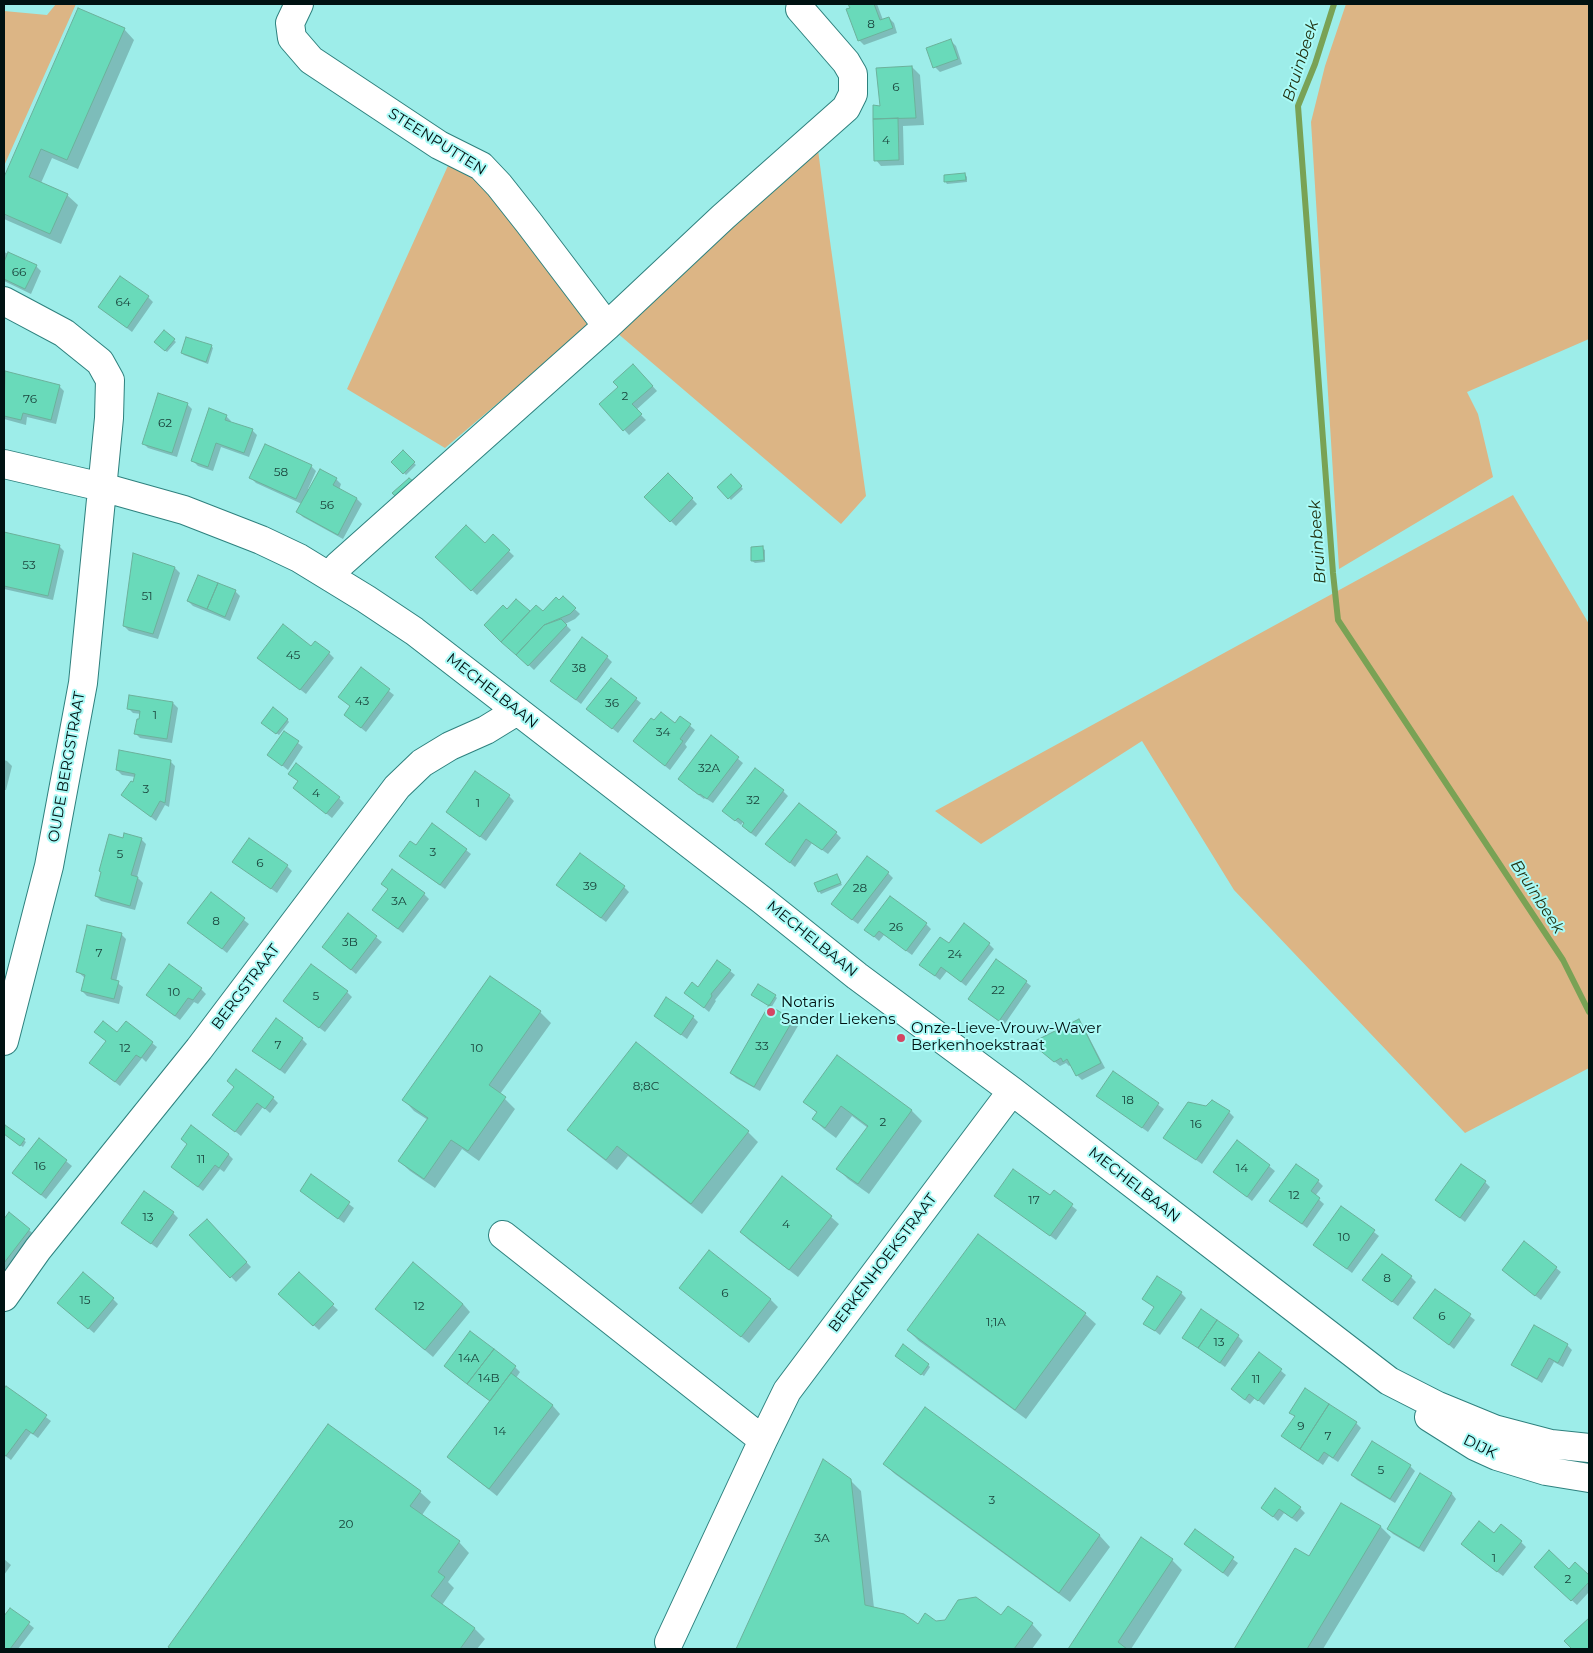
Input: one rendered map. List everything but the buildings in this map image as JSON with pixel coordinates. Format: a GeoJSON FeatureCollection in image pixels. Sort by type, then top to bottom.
{"type":"FeatureCollection","features":[{"type":"Feature","properties":{"kind":"street"},"geometry":{"type":"LineString","coordinates":[[331,577],[338,566],[607,326],[723,217],[846,108],[852,94],[853,74],[846,62],[800,9]]}},
{"type":"Feature","properties":{"kind":"street","name":"STEENPUTTEN"},"geometry":{"type":"LineString","coordinates":[[294,14],[292,38],[311,60],[439,145],[481,166],[499,185],[529,223],[607,326]]}},
{"type":"Feature","properties":{"kind":"street"},"geometry":{"type":"LineString","coordinates":[[4,301],[64,333],[100,362],[110,380],[109,418],[102,488]]}},
{"type":"Feature","properties":{"kind":"street","name":"MECHELBAAN"},"geometry":{"type":"LineString","coordinates":[[4,464],[184,510],[224,525],[299,558],[331,577],[414,631],[762,900],[857,976],[1012,1091],[1389,1381],[1438,1406],[1494,1430],[1551,1444],[1589,1448]]}},
{"type":"Feature","properties":{"kind":"street","name":"OUDE BERGSTRAAT"},"geometry":{"type":"LineString","coordinates":[[4,1041],[49,866],[82,683],[102,488]]}},
{"type":"Feature","properties":{"kind":"street","name":"BERGSTRAAT"},"geometry":{"type":"LineString","coordinates":[[4,1296],[38,1249],[199,1049],[397,787],[422,763],[450,746],[486,730],[517,711]]}},
{"type":"Feature","properties":{"kind":"street","name":"BERKENHOEKSTRAAT"},"geometry":{"type":"LineString","coordinates":[[669,1642],[787,1391],[1012,1091]]}},
{"type":"Feature","properties":{"kind":"street"},"geometry":{"type":"LineString","coordinates":[[503,1235],[763,1440]]}},
{"type":"Feature","properties":{"kind":"street","name":"DIJK"},"geometry":{"type":"LineString","coordinates":[[1389,1381],[1414,1407],[1475,1446],[1519,1464],[1546,1471],[1589,1478]]}},
{"type":"Feature","properties":{"kind":"shaded area"},"geometry":{"type":"Polygon","coordinates":[[[56,4],[76,4],[4,166],[4,11],[47,15],[56,4]]]}},
{"type":"Feature","properties":{"kind":"shaded area"},"geometry":{"type":"Polygon","coordinates":[[[1346,4],[1589,4],[1589,339],[1467,392],[1478,414],[1493,477],[1339,569],[1311,122],[1325,66],[1346,4]]]}},
{"type":"Feature","properties":{"kind":"shaded area"},"geometry":{"type":"Polygon","coordinates":[[[817,142],[866,496],[841,524],[616,332],[817,142]]]}},
{"type":"Feature","properties":{"kind":"shaded area"},"geometry":{"type":"Polygon","coordinates":[[[451,159],[484,183],[591,324],[445,448],[347,389],[451,159]]]}},
{"type":"Feature","properties":{"kind":"shaded area"},"geometry":{"type":"Polygon","coordinates":[[[1513,495],[1589,624],[1589,1068],[1465,1133],[1234,890],[1142,741],[981,844],[935,811],[1513,495]]]}},
{"type":"Feature","properties":{"kind":"waterway","name":"Bruinbeek"},"geometry":{"type":"LineString","coordinates":[[1334,4],[1315,64],[1298,106],[1338,620],[1563,960],[1589,1012]]}},
{"type":"Feature","properties":{"kind":"place","name":"Notaris Sander Liekens"},"geometry":{"type":"Point","coordinates":[771,1012]}},
{"type":"Feature","properties":{"kind":"place","name":"Onze-Lieve-Vrouw-Waver Berkenhoekstraat"},"geometry":{"type":"Point","coordinates":[901,1038]}}]}
